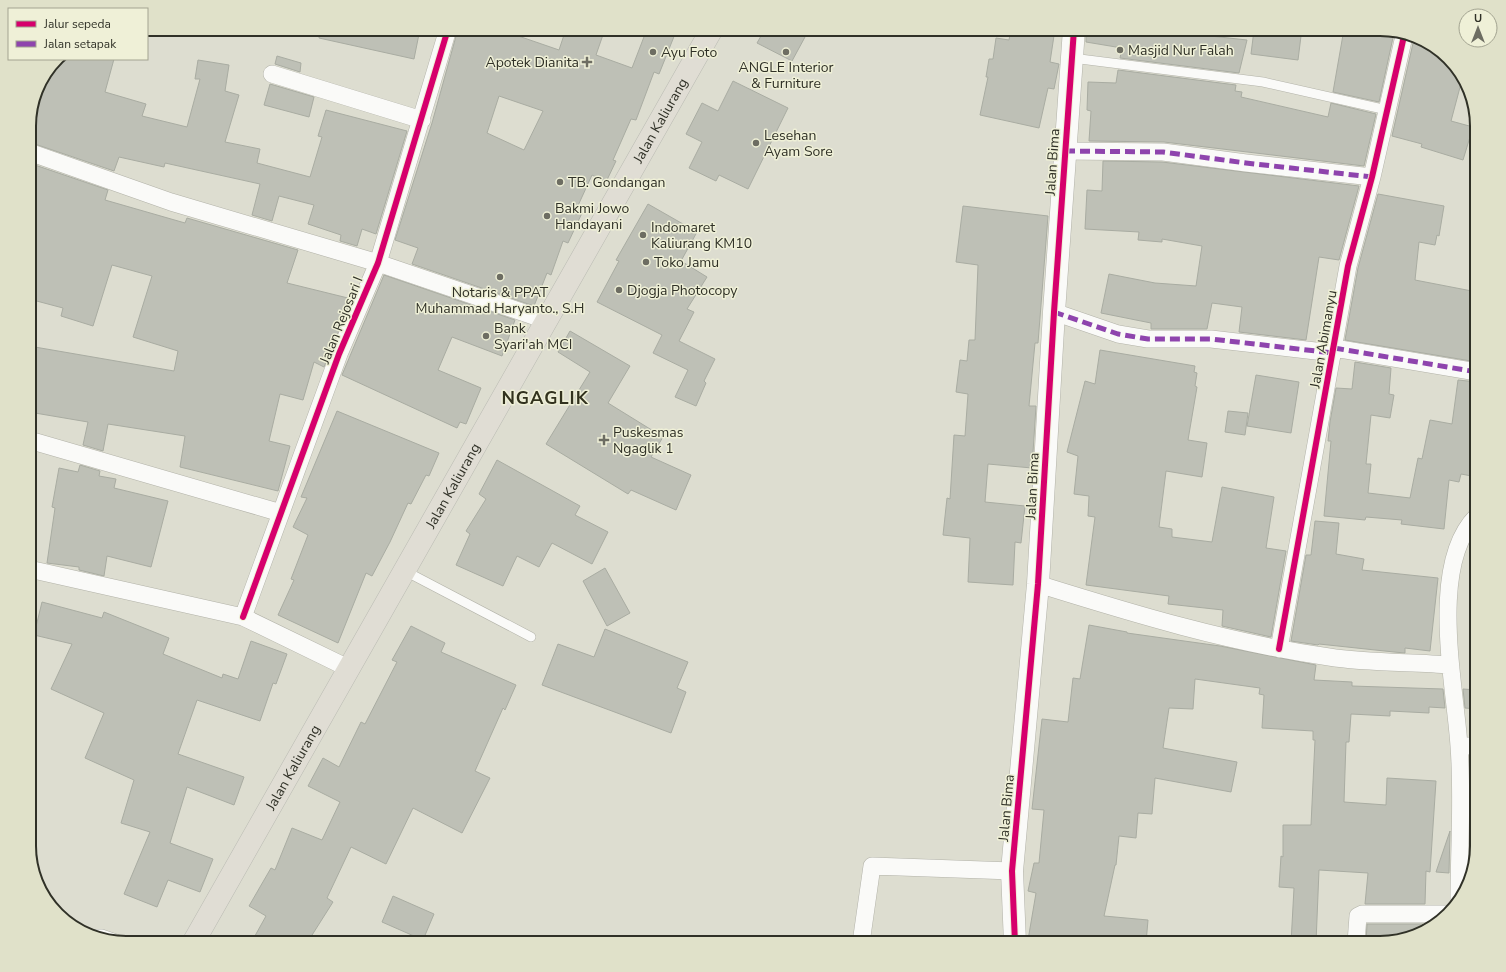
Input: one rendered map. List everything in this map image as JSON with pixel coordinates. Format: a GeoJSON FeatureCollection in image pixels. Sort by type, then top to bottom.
{"type":"FeatureCollection","features":[{"type":"Feature","properties":{"kind":"main road","name":"Jalan Kaliurang"},"geometry":{"type":"LineString","coordinates":[[197,936],[350,670],[708,36]]}},
{"type":"Feature","properties":{"kind":"street","name":"Jalan Rejosari I"},"geometry":{"type":"LineString","coordinates":[[243,617],[339,354],[378,263],[446,36]]}},
{"type":"Feature","properties":{"kind":"street","name":"Jalan Bima"},"geometry":{"type":"LineString","coordinates":[[1015,936],[1012,871],[1038,584],[1054,312],[1074,36]]}},
{"type":"Feature","properties":{"kind":"street","name":"Jalan Abimanyu"},"geometry":{"type":"LineString","coordinates":[[1279,649],[1348,266],[1372,177],[1403,39]]}},
{"type":"Feature","properties":{"kind":"street"},"geometry":{"type":"LineString","coordinates":[[272,74],[422,120]]}},
{"type":"Feature","properties":{"kind":"street"},"geometry":{"type":"LineString","coordinates":[[1065,151],[1163,152],[1372,177]]}},
{"type":"Feature","properties":{"kind":"street"},"geometry":{"type":"LineString","coordinates":[[36,154],[171,202],[378,263],[548,320]]}},
{"type":"Feature","properties":{"kind":"street"},"geometry":{"type":"LineString","coordinates":[[1054,312],[1118,334],[1148,339],[1211,339],[1334,350],[1470,371]]}},
{"type":"Feature","properties":{"kind":"street"},"geometry":{"type":"LineString","coordinates":[[36,442],[281,513]]}},
{"type":"Feature","properties":{"kind":"street"},"geometry":{"type":"LineString","coordinates":[[1459,889],[1459,746],[1450,665],[1449,583],[1456,554],[1464,534],[1470,526]]}},
{"type":"Feature","properties":{"kind":"street"},"geometry":{"type":"LineString","coordinates":[[36,571],[243,617],[350,670]]}},
{"type":"Feature","properties":{"kind":"street"},"geometry":{"type":"LineString","coordinates":[[1038,584],[1156,620],[1279,649],[1331,658],[1450,665]]}},
{"type":"Feature","properties":{"kind":"street"},"geometry":{"type":"LineString","coordinates":[[1459,746],[1470,746]]}},
{"type":"Feature","properties":{"kind":"street"},"geometry":{"type":"LineString","coordinates":[[862,936],[872,866],[1012,871]]}},
{"type":"Feature","properties":{"kind":"street"},"geometry":{"type":"LineString","coordinates":[[1357,936],[1358,916],[1362,914],[1439,914]]}},
{"type":"Feature","properties":{"kind":"lane"},"geometry":{"type":"LineString","coordinates":[[1072,58],[1263,82],[1387,110]]}},
{"type":"Feature","properties":{"kind":"lane"},"geometry":{"type":"LineString","coordinates":[[405,572],[531,637]]}},
{"type":"Feature","properties":{"kind":"building"},"geometry":{"type":"Polygon","coordinates":[[[319,36],[419,36],[414,59],[319,38],[319,36]]]}},
{"type":"Feature","properties":{"kind":"building"},"geometry":{"type":"Polygon","coordinates":[[[456,36],[518,36],[559,50],[564,36],[603,36],[596,55],[632,68],[644,36],[674,36],[659,74],[654,72],[636,120],[631,119],[613,160],[616,161],[606,182],[592,175],[576,210],[582,213],[568,243],[563,241],[551,275],[547,273],[534,306],[412,264],[418,248],[395,240],[432,123],[456,36]],[[499,96],[487,133],[524,150],[543,111],[499,96]]]}},
{"type":"Feature","properties":{"kind":"building","name":"ANGLE Interior & Furniture"},"geometry":{"type":"Polygon","coordinates":[[[761,36],[805,37],[792,61],[757,43],[761,36]]]}},
{"type":"Feature","properties":{"kind":"building"},"geometry":{"type":"Polygon","coordinates":[[[1010,36],[1054,36],[1050,62],[1059,64],[1054,89],[1048,88],[1039,128],[980,115],[988,77],[986,77],[989,59],[993,59],[996,38],[1009,40],[1010,36]]]}},
{"type":"Feature","properties":{"kind":"building"},"geometry":{"type":"Polygon","coordinates":[[[1086,36],[1210,36],[1247,40],[1239,73],[1120,58],[1122,48],[1086,42],[1086,36]]]}},
{"type":"Feature","properties":{"kind":"building"},"geometry":{"type":"Polygon","coordinates":[[[1253,36],[1301,36],[1298,60],[1251,54],[1253,36]]]}},
{"type":"Feature","properties":{"kind":"building"},"geometry":{"type":"Polygon","coordinates":[[[1343,36],[1393,37],[1379,102],[1333,92],[1343,36]]]}},
{"type":"Feature","properties":{"kind":"building"},"geometry":{"type":"Polygon","coordinates":[[[1413,43],[1420,45],[1439,58],[1455,76],[1461,85],[1451,121],[1470,126],[1470,137],[1463,160],[1421,147],[1422,144],[1392,136],[1413,43]]]}},
{"type":"Feature","properties":{"kind":"building"},"geometry":{"type":"Polygon","coordinates":[[[277,56],[301,63],[300,72],[275,64],[277,56]]]}},
{"type":"Feature","properties":{"kind":"building"},"geometry":{"type":"Polygon","coordinates":[[[65,60],[114,60],[105,92],[146,104],[142,116],[187,127],[200,79],[195,79],[198,60],[229,65],[225,91],[239,95],[225,142],[260,149],[257,163],[310,177],[322,137],[318,136],[326,110],[407,131],[376,234],[362,229],[357,246],[340,241],[341,235],[308,224],[314,205],[279,196],[272,221],[252,215],[260,184],[165,163],[164,167],[119,157],[114,171],[36,144],[36,120],[39,103],[48,81],[65,60]]]}},
{"type":"Feature","properties":{"kind":"building"},"geometry":{"type":"Polygon","coordinates":[[[1118,70],[1236,85],[1235,91],[1242,92],[1241,97],[1328,117],[1331,103],[1376,114],[1364,166],[1164,142],[1089,141],[1091,111],[1087,110],[1088,82],[1116,83],[1118,70]]]}},
{"type":"Feature","properties":{"kind":"building"},"geometry":{"type":"Polygon","coordinates":[[[733,81],[788,108],[748,189],[719,175],[716,181],[689,168],[702,142],[686,134],[702,103],[718,111],[733,81]]]}},
{"type":"Feature","properties":{"kind":"building"},"geometry":{"type":"Polygon","coordinates":[[[270,84],[314,97],[309,117],[264,105],[270,84]]]}},
{"type":"Feature","properties":{"kind":"building"},"geometry":{"type":"Polygon","coordinates":[[[1103,161],[1162,162],[1359,186],[1339,260],[1319,257],[1306,340],[1239,332],[1242,307],[1212,303],[1207,329],[1151,329],[1151,323],[1101,313],[1109,274],[1155,283],[1196,286],[1202,246],[1162,239],[1162,242],[1138,240],[1139,232],[1085,229],[1087,190],[1102,191],[1103,161]]]}},
{"type":"Feature","properties":{"kind":"building"},"geometry":{"type":"Polygon","coordinates":[[[36,165],[108,190],[105,200],[185,223],[187,218],[298,250],[287,283],[352,299],[324,367],[314,362],[303,400],[280,394],[269,441],[290,446],[278,491],[180,467],[185,436],[108,424],[103,451],[83,445],[88,422],[36,413],[36,347],[174,371],[178,351],[133,337],[152,276],[112,265],[93,326],[61,316],[63,308],[36,301],[36,165]]]}},
{"type":"Feature","properties":{"kind":"building"},"geometry":{"type":"Polygon","coordinates":[[[1378,194],[1444,206],[1439,236],[1437,235],[1435,245],[1419,242],[1415,280],[1470,291],[1470,361],[1345,340],[1358,268],[1378,194]]]}},
{"type":"Feature","properties":{"kind":"building"},"geometry":{"type":"Polygon","coordinates":[[[648,204],[697,232],[681,261],[707,277],[687,309],[694,312],[679,341],[715,359],[704,381],[706,383],[696,406],[675,397],[688,370],[653,353],[662,335],[597,302],[619,261],[616,260],[648,204]]]}},
{"type":"Feature","properties":{"kind":"building"},"geometry":{"type":"Polygon","coordinates":[[[963,206],[1048,216],[1038,343],[1035,343],[1029,406],[1036,406],[1032,468],[988,464],[985,502],[1025,506],[1021,543],[1015,542],[1013,585],[968,582],[970,538],[943,535],[947,498],[950,499],[954,435],[965,436],[968,394],[956,392],[960,360],[967,361],[969,340],[975,340],[978,265],[956,262],[963,206]]]}},
{"type":"Feature","properties":{"kind":"building"},"geometry":{"type":"Polygon","coordinates":[[[384,275],[515,320],[502,356],[452,337],[438,370],[481,388],[466,424],[460,422],[457,428],[342,375],[384,275]]]}},
{"type":"Feature","properties":{"kind":"building","name":"Puskesmas Ngaglik 1"},"geometry":{"type":"Polygon","coordinates":[[[570,331],[630,366],[608,403],[663,437],[651,457],[691,475],[676,510],[631,490],[628,494],[546,444],[590,372],[558,352],[570,331]]]}},
{"type":"Feature","properties":{"kind":"building"},"geometry":{"type":"Polygon","coordinates":[[[1100,350],[1195,366],[1194,372],[1197,373],[1195,386],[1197,387],[1188,440],[1207,443],[1202,477],[1166,471],[1159,527],[1172,529],[1172,537],[1212,542],[1222,487],[1274,497],[1266,548],[1286,551],[1271,637],[1222,626],[1223,610],[1168,604],[1169,596],[1086,585],[1095,517],[1088,516],[1089,496],[1074,494],[1078,456],[1067,452],[1085,381],[1095,384],[1100,350]]]}},
{"type":"Feature","properties":{"kind":"building"},"geometry":{"type":"Polygon","coordinates":[[[1355,362],[1391,368],[1389,394],[1394,395],[1390,418],[1371,415],[1366,464],[1371,464],[1368,493],[1410,498],[1418,458],[1422,459],[1430,420],[1452,424],[1458,380],[1470,381],[1470,476],[1461,474],[1459,482],[1449,480],[1444,529],[1401,524],[1402,520],[1366,517],[1365,520],[1324,516],[1331,441],[1328,441],[1336,388],[1352,389],[1355,362]]]}},
{"type":"Feature","properties":{"kind":"building"},"geometry":{"type":"Polygon","coordinates":[[[1256,375],[1299,382],[1291,433],[1247,426],[1256,375]]]}},
{"type":"Feature","properties":{"kind":"building"},"geometry":{"type":"Polygon","coordinates":[[[337,411],[439,453],[429,476],[426,475],[411,504],[408,503],[372,576],[366,573],[338,643],[278,615],[294,580],[291,579],[308,535],[293,527],[307,498],[301,497],[337,411]]]}},
{"type":"Feature","properties":{"kind":"building"},"geometry":{"type":"Polygon","coordinates":[[[1228,411],[1248,413],[1245,435],[1225,432],[1228,411]]]}},
{"type":"Feature","properties":{"kind":"building"},"geometry":{"type":"Polygon","coordinates":[[[497,460],[580,506],[575,515],[608,532],[592,564],[552,543],[539,567],[517,556],[503,586],[456,565],[470,534],[466,531],[486,499],[479,494],[497,460]]]}},
{"type":"Feature","properties":{"kind":"building"},"geometry":{"type":"Polygon","coordinates":[[[80,465],[100,471],[99,476],[116,479],[114,488],[168,501],[151,567],[107,556],[104,576],[79,570],[79,567],[47,563],[55,508],[52,507],[59,468],[78,472],[80,465]]]}},
{"type":"Feature","properties":{"kind":"building"},"geometry":{"type":"Polygon","coordinates":[[[1315,521],[1339,523],[1336,554],[1364,559],[1362,570],[1438,578],[1430,651],[1405,648],[1405,653],[1291,641],[1306,555],[1311,555],[1315,521]]]}},
{"type":"Feature","properties":{"kind":"building"},"geometry":{"type":"Polygon","coordinates":[[[605,568],[630,613],[607,626],[583,581],[605,568]]]}},
{"type":"Feature","properties":{"kind":"building"},"geometry":{"type":"Polygon","coordinates":[[[42,602],[102,618],[104,612],[169,638],[163,654],[222,678],[223,674],[238,679],[251,641],[287,654],[276,684],[273,683],[260,721],[197,700],[178,754],[244,777],[234,805],[187,787],[170,843],[213,859],[200,892],[168,880],[157,907],[124,894],[150,832],[121,823],[134,780],[85,758],[104,713],[51,689],[72,644],[36,635],[36,627],[42,602]]]}},
{"type":"Feature","properties":{"kind":"building"},"geometry":{"type":"Polygon","coordinates":[[[1089,625],[1127,633],[1220,646],[1316,665],[1314,680],[1352,682],[1352,686],[1443,689],[1445,708],[1429,707],[1429,713],[1390,711],[1390,716],[1351,714],[1349,742],[1346,742],[1344,802],[1386,805],[1387,778],[1436,781],[1430,872],[1426,871],[1425,904],[1365,904],[1368,873],[1319,870],[1316,936],[1291,936],[1294,888],[1279,887],[1281,856],[1283,857],[1283,825],[1311,825],[1315,740],[1313,740],[1313,731],[1262,728],[1264,695],[1259,694],[1260,688],[1195,679],[1193,709],[1169,708],[1163,748],[1237,762],[1231,792],[1155,778],[1152,814],[1138,813],[1136,838],[1119,836],[1116,865],[1104,916],[1148,920],[1147,936],[1029,936],[1036,893],[1028,891],[1034,863],[1039,863],[1044,810],[1032,809],[1042,719],[1068,722],[1073,678],[1080,679],[1089,625]]]}},
{"type":"Feature","properties":{"kind":"building"},"geometry":{"type":"Polygon","coordinates":[[[411,626],[445,643],[441,652],[516,685],[505,710],[503,708],[475,771],[490,778],[462,833],[413,808],[386,864],[351,847],[327,898],[333,902],[311,936],[255,936],[266,916],[249,906],[271,868],[275,870],[292,828],[322,840],[340,802],[308,786],[323,758],[339,767],[361,722],[365,724],[397,662],[392,660],[411,626]]]}},
{"type":"Feature","properties":{"kind":"building"},"geometry":{"type":"Polygon","coordinates":[[[605,629],[688,662],[677,688],[686,692],[671,733],[542,685],[558,644],[594,657],[605,629]]]}},
{"type":"Feature","properties":{"kind":"building"},"geometry":{"type":"Polygon","coordinates":[[[1463,689],[1470,690],[1470,708],[1465,708],[1463,689]]]}},
{"type":"Feature","properties":{"kind":"building"},"geometry":{"type":"Polygon","coordinates":[[[1470,772],[1470,846],[1469,856],[1470,772]]]}},
{"type":"Feature","properties":{"kind":"building"},"geometry":{"type":"Polygon","coordinates":[[[1450,831],[1449,873],[1436,872],[1450,831]]]}},
{"type":"Feature","properties":{"kind":"building"},"geometry":{"type":"Polygon","coordinates":[[[393,896],[434,914],[425,936],[414,936],[382,922],[393,896]]]}},
{"type":"Feature","properties":{"kind":"building"},"geometry":{"type":"Polygon","coordinates":[[[1367,924],[1423,924],[1420,927],[1398,934],[1366,936],[1367,924]]]}},
{"type":"Feature","properties":{"kind":"marked path"},"geometry":{"type":"LineString","coordinates":[[1065,151],[1163,152],[1372,177]]}},
{"type":"Feature","properties":{"kind":"marked path"},"geometry":{"type":"LineString","coordinates":[[1054,312],[1118,334],[1148,339],[1211,339],[1333,353]]}},
{"type":"Feature","properties":{"kind":"marked path"},"geometry":{"type":"LineString","coordinates":[[1334,348],[1470,371]]}},
{"type":"Feature","properties":{"kind":"cycle path"},"geometry":{"type":"LineString","coordinates":[[243,617],[339,354],[378,263],[446,36]]}},
{"type":"Feature","properties":{"kind":"cycle path"},"geometry":{"type":"LineString","coordinates":[[1015,936],[1012,871],[1038,584],[1054,312],[1074,36]]}},
{"type":"Feature","properties":{"kind":"cycle path"},"geometry":{"type":"LineString","coordinates":[[1279,649],[1348,266],[1372,177],[1403,39]]}},
{"type":"Feature","properties":{"kind":"place","name":"Masjid Nur Falah"},"geometry":{"type":"Point","coordinates":[1120,50]}},
{"type":"Feature","properties":{"kind":"place","name":"Ayu Foto"},"geometry":{"type":"Point","coordinates":[653,52]}},
{"type":"Feature","properties":{"kind":"place","name":"ANGLE Interior & Furniture"},"geometry":{"type":"Point","coordinates":[786,52]}},
{"type":"Feature","properties":{"kind":"place","name":"Apotek Dianita"},"geometry":{"type":"Point","coordinates":[587,62]}},
{"type":"Feature","properties":{"kind":"place","name":"Lesehan Ayam Sore"},"geometry":{"type":"Point","coordinates":[756,143]}},
{"type":"Feature","properties":{"kind":"place","name":"TB. Gondangan"},"geometry":{"type":"Point","coordinates":[560,182]}},
{"type":"Feature","properties":{"kind":"place","name":"Bakmi Jowo Handayani"},"geometry":{"type":"Point","coordinates":[547,216]}},
{"type":"Feature","properties":{"kind":"place","name":"Indomaret Kaliurang KM10"},"geometry":{"type":"Point","coordinates":[643,235]}},
{"type":"Feature","properties":{"kind":"place","name":"Toko Jamu"},"geometry":{"type":"Point","coordinates":[646,262]}},
{"type":"Feature","properties":{"kind":"place","name":"Notaris & PPAT Muhammad Haryanto., S.H"},"geometry":{"type":"Point","coordinates":[500,277]}},
{"type":"Feature","properties":{"kind":"place","name":"Djogja Photocopy"},"geometry":{"type":"Point","coordinates":[619,290]}},
{"type":"Feature","properties":{"kind":"place","name":"Bank Syari'ah MCI"},"geometry":{"type":"Point","coordinates":[486,336]}},
{"type":"Feature","properties":{"kind":"place","name":"Puskesmas Ngaglik 1"},"geometry":{"type":"Point","coordinates":[604,440]}},
{"type":"Feature","properties":{"kind":"district","name":"NGAGLIK"},"geometry":{"type":"Point","coordinates":[545,398]}}]}
